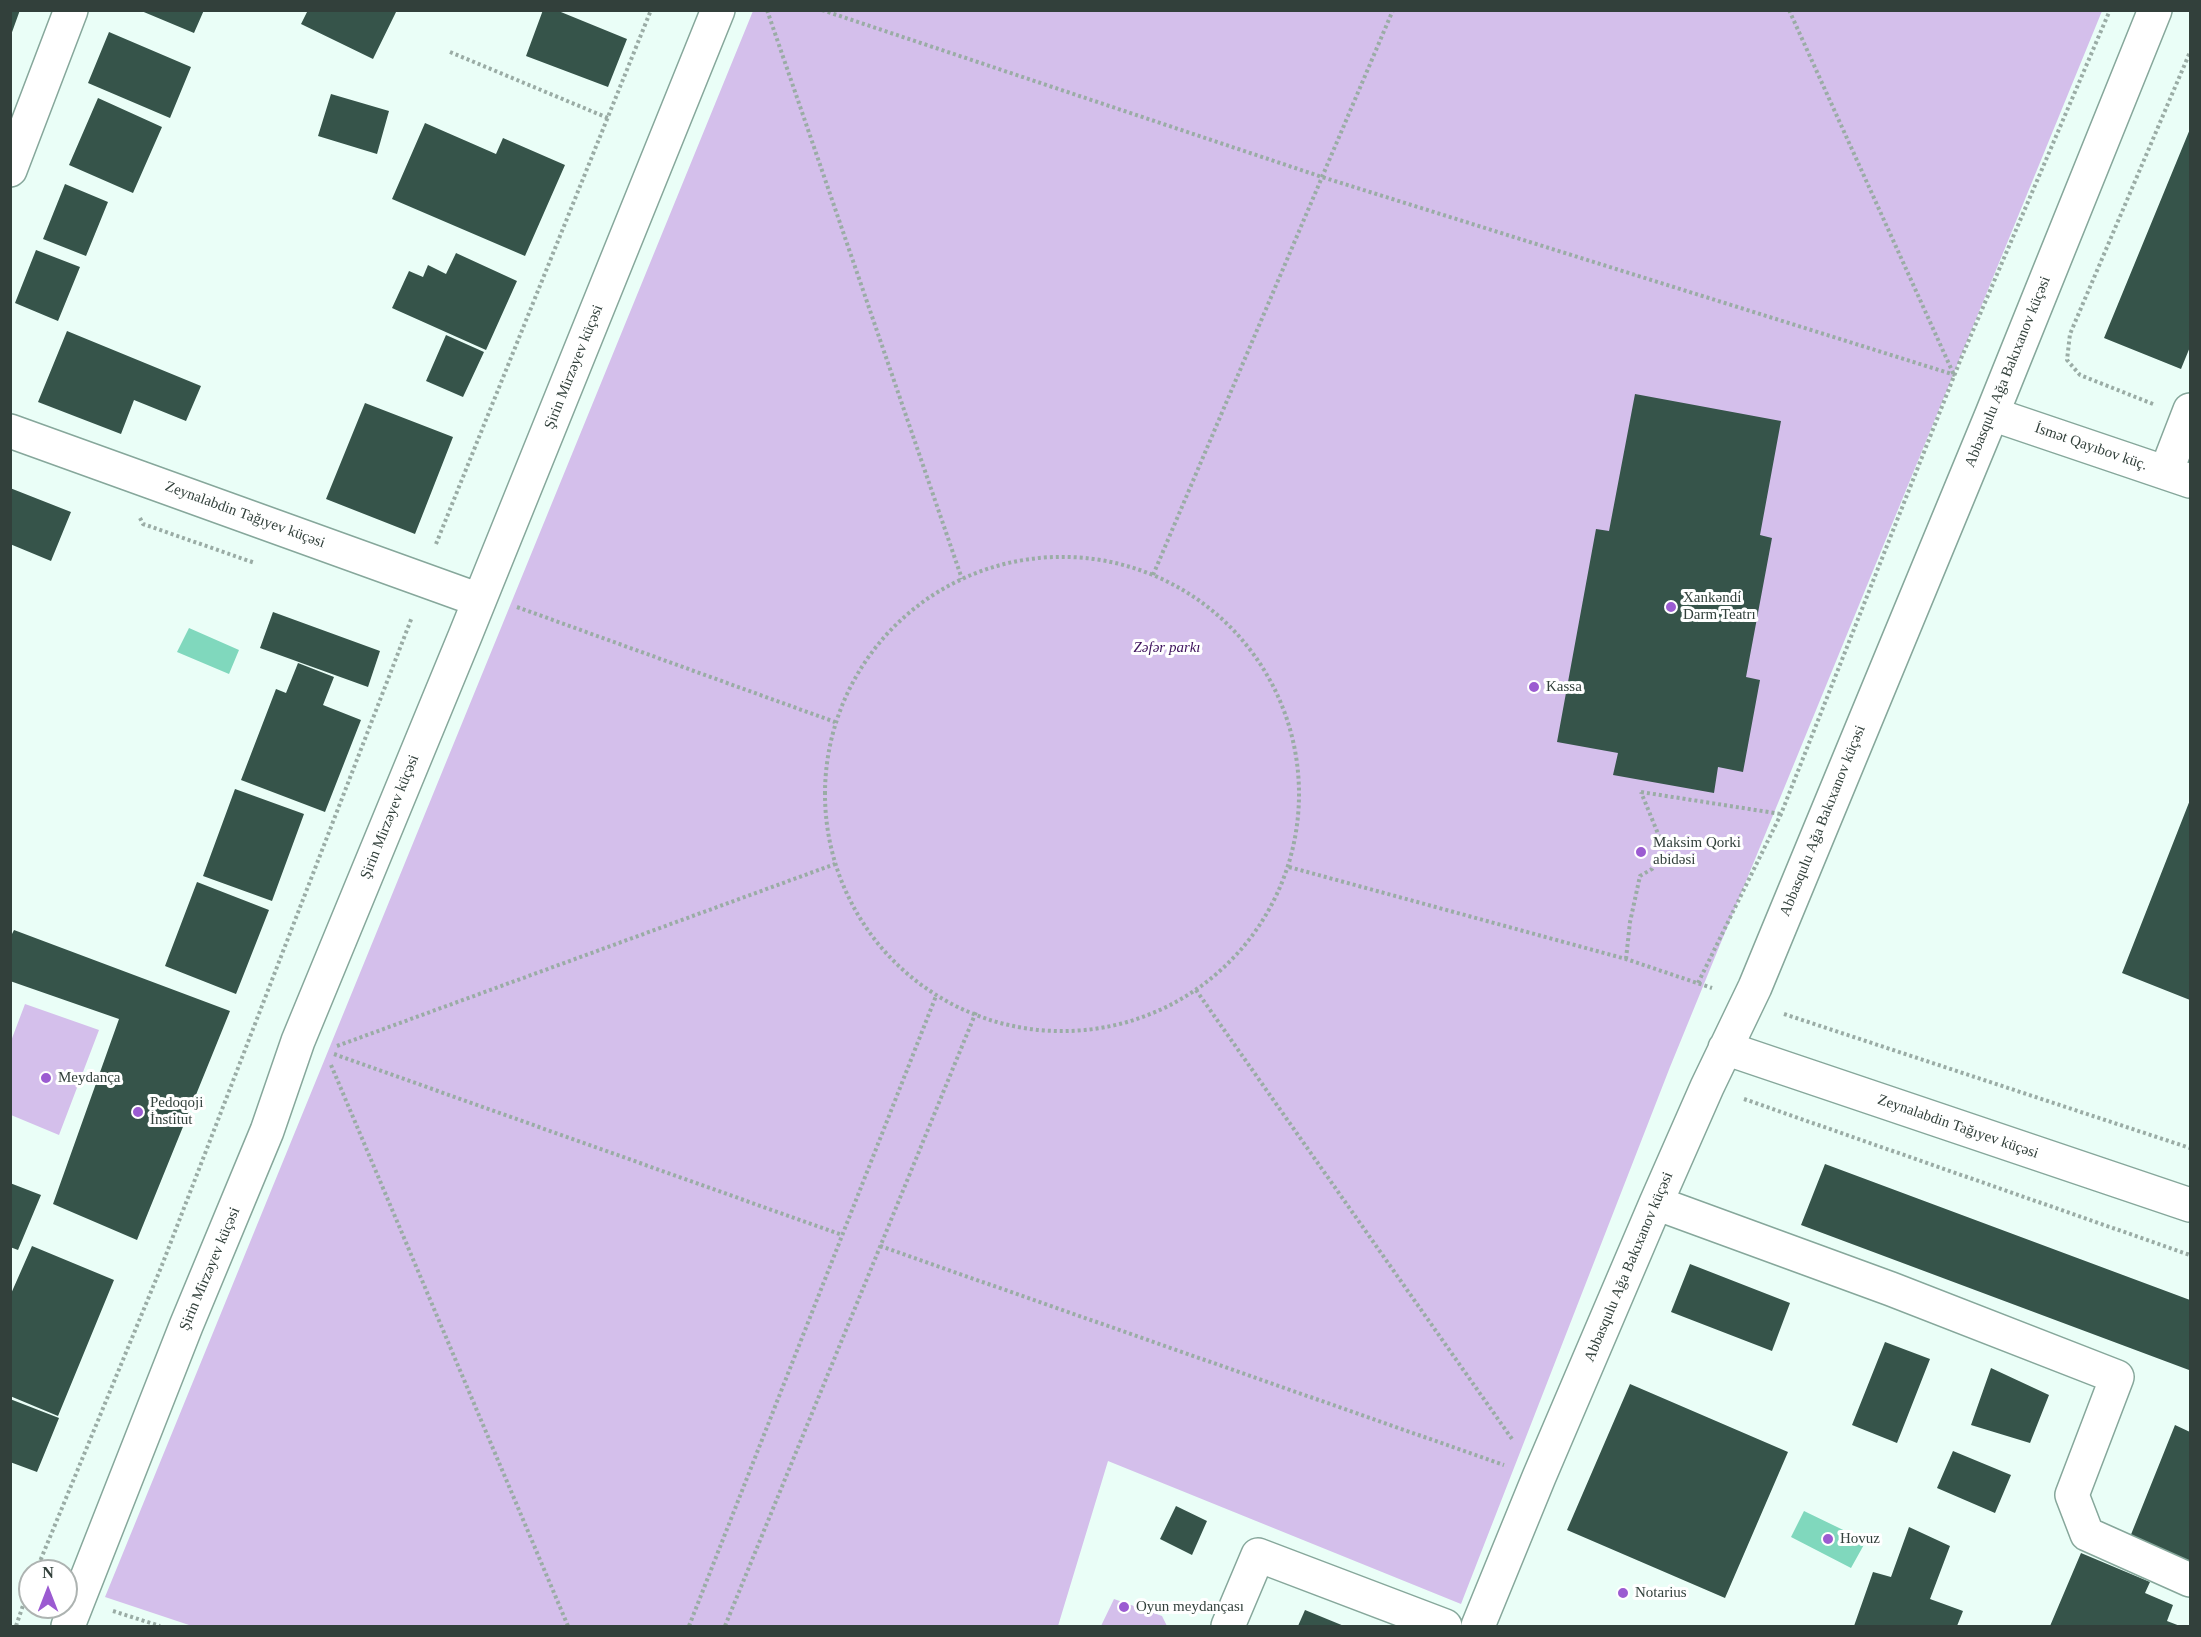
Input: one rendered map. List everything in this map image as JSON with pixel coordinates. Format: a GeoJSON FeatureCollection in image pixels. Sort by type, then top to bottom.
{"type":"FeatureCollection","features":[{"type":"Feature","properties":{"kind":"street"},"geometry":{"type":"LineString","coordinates":[[10,170],[70,10]]}},
{"type":"Feature","properties":{"kind":"street","name":"Şirin Mirzəyev küçəsi"},"geometry":{"type":"LineString","coordinates":[[78,1600],[186,1326],[267,1131],[298,1041],[493,602],[718,10]]}},
{"type":"Feature","properties":{"kind":"street","name":"Abbasqulu Ağa Bakıxanov küçəsi"},"geometry":{"type":"LineString","coordinates":[[1478,1626],[1656,1203],[1748,1001],[1992,414],[2155,10]]}},
{"type":"Feature","properties":{"kind":"street"},"geometry":{"type":"LineString","coordinates":[[2178,476],[2189,413]]}},
{"type":"Feature","properties":{"kind":"street","name":"İsmət Qayıbov küç."},"geometry":{"type":"LineString","coordinates":[[1992,414],[2178,476]]}},
{"type":"Feature","properties":{"kind":"street","name":"Zeynalabdin Tağıyev küçəsi"},"geometry":{"type":"LineString","coordinates":[[10,431],[493,602]]}},
{"type":"Feature","properties":{"kind":"street","name":"Zeynalabdin Tağıyev küçəsi"},"geometry":{"type":"LineString","coordinates":[[1725,1048],[2190,1205]]}},
{"type":"Feature","properties":{"kind":"street"},"geometry":{"type":"LineString","coordinates":[[1656,1203],[1891,1289],[2117,1377],[2072,1495],[2087,1534],[2190,1580]]}},
{"type":"Feature","properties":{"kind":"street"},"geometry":{"type":"LineString","coordinates":[[1228,1626],[1258,1555],[1444,1626]]}},
{"type":"Feature","properties":{"kind":"path"},"geometry":{"type":"LineString","coordinates":[[41,1559],[162,1265],[407,628],[423,579],[651,10]]}},
{"type":"Feature","properties":{"kind":"path"},"geometry":{"type":"LineString","coordinates":[[767,10],[962,579]]}},
{"type":"Feature","properties":{"kind":"path"},"geometry":{"type":"LineString","coordinates":[[822,10],[1322,177],[1955,375]]}},
{"type":"Feature","properties":{"kind":"path"},"geometry":{"type":"LineString","coordinates":[[1153,575],[1393,10]]}},
{"type":"Feature","properties":{"kind":"path"},"geometry":{"type":"LineString","coordinates":[[1789,10],[1955,375]]}},
{"type":"Feature","properties":{"kind":"path"},"geometry":{"type":"LineString","coordinates":[[1698,983],[1781,814],[1955,375],[2110,10]]}},
{"type":"Feature","properties":{"kind":"path"},"geometry":{"type":"LineString","coordinates":[[450,52],[608,118]]}},
{"type":"Feature","properties":{"kind":"path"},"geometry":{"type":"LineString","coordinates":[[2189,413],[2080,375],[2067,360],[2070,334],[2190,52]]}},
{"type":"Feature","properties":{"kind":"path"},"geometry":{"type":"LineString","coordinates":[[1037,558],[1086,559],[1115,563],[1153,575],[1188,592],[1219,616],[1247,644],[1273,685],[1285,712],[1296,750],[1300,789],[1298,828],[1289,867],[1274,902],[1253,936],[1227,966],[1196,990],[1162,1010],[1125,1023],[1087,1030],[1047,1031],[1008,1025],[936,996],[904,972],[877,944],[855,912],[838,876],[828,838],[824,799],[826,760],[835,722],[850,686],[870,652],[896,623],[927,598],[962,579],[998,566],[1037,558]]}},
{"type":"Feature","properties":{"kind":"path"},"geometry":{"type":"LineString","coordinates":[[493,602],[835,722]]}},
{"type":"Feature","properties":{"kind":"path"},"geometry":{"type":"LineString","coordinates":[[1626,959],[1630,922],[1640,876],[1652,869],[1660,853],[1660,841],[1641,792],[1781,814]]}},
{"type":"Feature","properties":{"kind":"path"},"geometry":{"type":"LineString","coordinates":[[336,1047],[835,864]]}},
{"type":"Feature","properties":{"kind":"path"},"geometry":{"type":"LineString","coordinates":[[1289,867],[1626,959],[2190,1148]]}},
{"type":"Feature","properties":{"kind":"path"},"geometry":{"type":"LineString","coordinates":[[1196,990],[1539,1477]]}},
{"type":"Feature","properties":{"kind":"path"},"geometry":{"type":"LineString","coordinates":[[689,1626],[936,996]]}},
{"type":"Feature","properties":{"kind":"path"},"geometry":{"type":"LineString","coordinates":[[725,1626],[976,1012]]}},
{"type":"Feature","properties":{"kind":"path"},"geometry":{"type":"LineString","coordinates":[[325,1051],[842,1235]]}},
{"type":"Feature","properties":{"kind":"path"},"geometry":{"type":"LineString","coordinates":[[330,1062],[568,1626]]}},
{"type":"Feature","properties":{"kind":"path"},"geometry":{"type":"LineString","coordinates":[[1707,1087],[2190,1255]]}},
{"type":"Feature","properties":{"kind":"path"},"geometry":{"type":"LineString","coordinates":[[880,1246],[1539,1477]]}},
{"type":"Feature","properties":{"kind":"path"},"geometry":{"type":"LineString","coordinates":[[78,1614],[160,1626]]}},
{"type":"Feature","properties":{"kind":"green space","name":"Zəfər parkı"},"geometry":{"type":"Polygon","coordinates":[[[753,11],[2102,11],[1670,1067],[1461,1604],[1108,1461],[1058,1626],[192,1626],[105,1597],[753,11]]]}},
{"type":"Feature","properties":{"kind":"green space","name":"Meydança"},"geometry":{"type":"Polygon","coordinates":[[[25,1004],[99,1030],[59,1135],[11,1115],[11,1041],[25,1004]]]}},
{"type":"Feature","properties":{"kind":"green space","name":"Oyun meydançası"},"geometry":{"type":"Polygon","coordinates":[[[1114,1599],[1162,1616],[1167,1626],[1101,1626],[1114,1599]]]}},
{"type":"Feature","properties":{"kind":"shaded area"},"geometry":{"type":"Polygon","coordinates":[[[189,628],[239,650],[229,674],[177,652],[189,628]]]}},
{"type":"Feature","properties":{"kind":"shaded area","name":"Hovuz"},"geometry":{"type":"Polygon","coordinates":[[[1804,1511],[1866,1541],[1851,1568],[1791,1537],[1804,1511]]]}},
{"type":"Feature","properties":{"kind":"building"},"geometry":{"type":"Polygon","coordinates":[[[10,10],[20,10],[11,35],[10,35],[10,10]]]}},
{"type":"Feature","properties":{"kind":"building"},"geometry":{"type":"Polygon","coordinates":[[[139,10],[204,10],[194,33],[139,10]]]}},
{"type":"Feature","properties":{"kind":"building"},"geometry":{"type":"Polygon","coordinates":[[[308,10],[397,10],[373,59],[301,24],[308,10]]]}},
{"type":"Feature","properties":{"kind":"building"},"geometry":{"type":"Polygon","coordinates":[[[543,10],[556,10],[627,39],[608,87],[526,56],[543,10]]]}},
{"type":"Feature","properties":{"kind":"building"},"geometry":{"type":"Polygon","coordinates":[[[109,32],[191,67],[170,118],[88,83],[109,32]]]}},
{"type":"Feature","properties":{"kind":"building"},"geometry":{"type":"Polygon","coordinates":[[[331,94],[389,111],[377,154],[318,136],[331,94]]]}},
{"type":"Feature","properties":{"kind":"building"},"geometry":{"type":"Polygon","coordinates":[[[98,98],[162,127],[133,193],[69,165],[98,98]]]}},
{"type":"Feature","properties":{"kind":"building"},"geometry":{"type":"Polygon","coordinates":[[[425,123],[496,154],[503,138],[565,165],[525,256],[392,199],[425,123]]]}},
{"type":"Feature","properties":{"kind":"building"},"geometry":{"type":"Polygon","coordinates":[[[2190,129],[2190,347],[2181,369],[2104,338],[2190,129]]]}},
{"type":"Feature","properties":{"kind":"building"},"geometry":{"type":"Polygon","coordinates":[[[65,184],[108,202],[86,256],[43,239],[65,184]]]}},
{"type":"Feature","properties":{"kind":"building"},"geometry":{"type":"Polygon","coordinates":[[[36,250],[80,267],[58,321],[15,303],[36,250]]]}},
{"type":"Feature","properties":{"kind":"building"},"geometry":{"type":"Polygon","coordinates":[[[456,253],[517,281],[486,350],[392,308],[409,271],[423,277],[428,265],[446,274],[456,253]]]}},
{"type":"Feature","properties":{"kind":"building"},"geometry":{"type":"Polygon","coordinates":[[[67,331],[201,386],[186,421],[134,400],[121,434],[38,402],[67,331]]]}},
{"type":"Feature","properties":{"kind":"building"},"geometry":{"type":"Polygon","coordinates":[[[446,335],[484,352],[463,397],[426,381],[446,335]]]}},
{"type":"Feature","properties":{"kind":"building","name":"Xankəndi Darm Teatrı"},"geometry":{"type":"Polygon","coordinates":[[[1635,394],[1781,421],[1760,535],[1772,538],[1746,677],[1760,680],[1743,772],[1718,767],[1714,793],[1613,775],[1618,753],[1557,742],[1596,529],[1609,531],[1635,394]]]}},
{"type":"Feature","properties":{"kind":"building"},"geometry":{"type":"Polygon","coordinates":[[[365,403],[453,437],[415,534],[326,499],[365,403]]]}},
{"type":"Feature","properties":{"kind":"building"},"geometry":{"type":"Polygon","coordinates":[[[10,488],[71,512],[51,561],[10,544],[10,488]]]}},
{"type":"Feature","properties":{"kind":"building"},"geometry":{"type":"Polygon","coordinates":[[[273,612],[380,651],[368,687],[260,648],[273,612]]]}},
{"type":"Feature","properties":{"kind":"building"},"geometry":{"type":"Polygon","coordinates":[[[298,663],[334,677],[323,705],[361,720],[325,812],[241,780],[276,689],[286,693],[298,663]]]}},
{"type":"Feature","properties":{"kind":"building"},"geometry":{"type":"Polygon","coordinates":[[[235,789],[304,814],[272,901],[203,876],[235,789]]]}},
{"type":"Feature","properties":{"kind":"building"},"geometry":{"type":"Polygon","coordinates":[[[2190,800],[2190,1000],[2122,973],[2190,800]]]}},
{"type":"Feature","properties":{"kind":"building"},"geometry":{"type":"Polygon","coordinates":[[[197,882],[269,910],[236,994],[165,966],[197,882]]]}},
{"type":"Feature","properties":{"kind":"building","name":"Pedoqoji İnstitut"},"geometry":{"type":"Polygon","coordinates":[[[14,930],[230,1011],[137,1240],[53,1204],[119,1019],[10,981],[10,938],[14,930]]]}},
{"type":"Feature","properties":{"kind":"building"},"geometry":{"type":"Polygon","coordinates":[[[1825,1164],[2190,1300],[2189,1370],[1801,1225],[1825,1164]]]}},
{"type":"Feature","properties":{"kind":"building"},"geometry":{"type":"Polygon","coordinates":[[[10,1183],[41,1195],[18,1250],[10,1247],[10,1183]]]}},
{"type":"Feature","properties":{"kind":"building"},"geometry":{"type":"Polygon","coordinates":[[[32,1246],[114,1280],[58,1416],[10,1396],[10,1296],[32,1246]]]}},
{"type":"Feature","properties":{"kind":"building"},"geometry":{"type":"Polygon","coordinates":[[[1690,1264],[1790,1303],[1772,1351],[1671,1312],[1690,1264]]]}},
{"type":"Feature","properties":{"kind":"building"},"geometry":{"type":"Polygon","coordinates":[[[1885,1342],[1930,1359],[1897,1443],[1852,1425],[1885,1342]]]}},
{"type":"Feature","properties":{"kind":"building"},"geometry":{"type":"Polygon","coordinates":[[[1991,1368],[2049,1395],[2030,1443],[1971,1425],[1991,1368]]]}},
{"type":"Feature","properties":{"kind":"building"},"geometry":{"type":"Polygon","coordinates":[[[1630,1384],[1788,1452],[1725,1598],[1567,1530],[1630,1384]]]}},
{"type":"Feature","properties":{"kind":"building"},"geometry":{"type":"Polygon","coordinates":[[[10,1399],[59,1418],[37,1472],[10,1462],[10,1399]]]}},
{"type":"Feature","properties":{"kind":"building"},"geometry":{"type":"Polygon","coordinates":[[[2175,1425],[2190,1432],[2190,1561],[2130,1537],[2175,1425]]]}},
{"type":"Feature","properties":{"kind":"building"},"geometry":{"type":"Polygon","coordinates":[[[1953,1451],[2011,1475],[1995,1513],[1937,1488],[1953,1451]]]}},
{"type":"Feature","properties":{"kind":"building"},"geometry":{"type":"Polygon","coordinates":[[[1176,1506],[1207,1521],[1192,1555],[1160,1539],[1176,1506]]]}},
{"type":"Feature","properties":{"kind":"building"},"geometry":{"type":"Polygon","coordinates":[[[1909,1527],[1950,1546],[1930,1599],[1963,1611],[1957,1626],[1854,1626],[1873,1572],[1891,1577],[1909,1527]]]}},
{"type":"Feature","properties":{"kind":"building"},"geometry":{"type":"Polygon","coordinates":[[[2081,1553],[2150,1582],[2145,1593],[2173,1605],[2167,1621],[2180,1626],[2050,1626],[2081,1553]]]}},
{"type":"Feature","properties":{"kind":"building"},"geometry":{"type":"Polygon","coordinates":[[[1305,1610],[1344,1626],[1298,1626],[1305,1610]]]}},
{"type":"Feature","properties":{"kind":"place","name":"Xankəndi Darm Teatrı"},"geometry":{"type":"Point","coordinates":[1671,607]}},
{"type":"Feature","properties":{"kind":"place","name":"Kassa"},"geometry":{"type":"Point","coordinates":[1534,687]}},
{"type":"Feature","properties":{"kind":"place","name":"Maksim Qorki abidəsi"},"geometry":{"type":"Point","coordinates":[1641,852]}},
{"type":"Feature","properties":{"kind":"place","name":"Meydança"},"geometry":{"type":"Point","coordinates":[46,1078]}},
{"type":"Feature","properties":{"kind":"place","name":"Pedoqoji İnstitut"},"geometry":{"type":"Point","coordinates":[138,1112]}},
{"type":"Feature","properties":{"kind":"place","name":"Hovuz"},"geometry":{"type":"Point","coordinates":[1828,1539]}},
{"type":"Feature","properties":{"kind":"place","name":"Notarius"},"geometry":{"type":"Point","coordinates":[1623,1593]}},
{"type":"Feature","properties":{"kind":"place","name":"Oyun meydançası"},"geometry":{"type":"Point","coordinates":[1124,1607]}}]}
